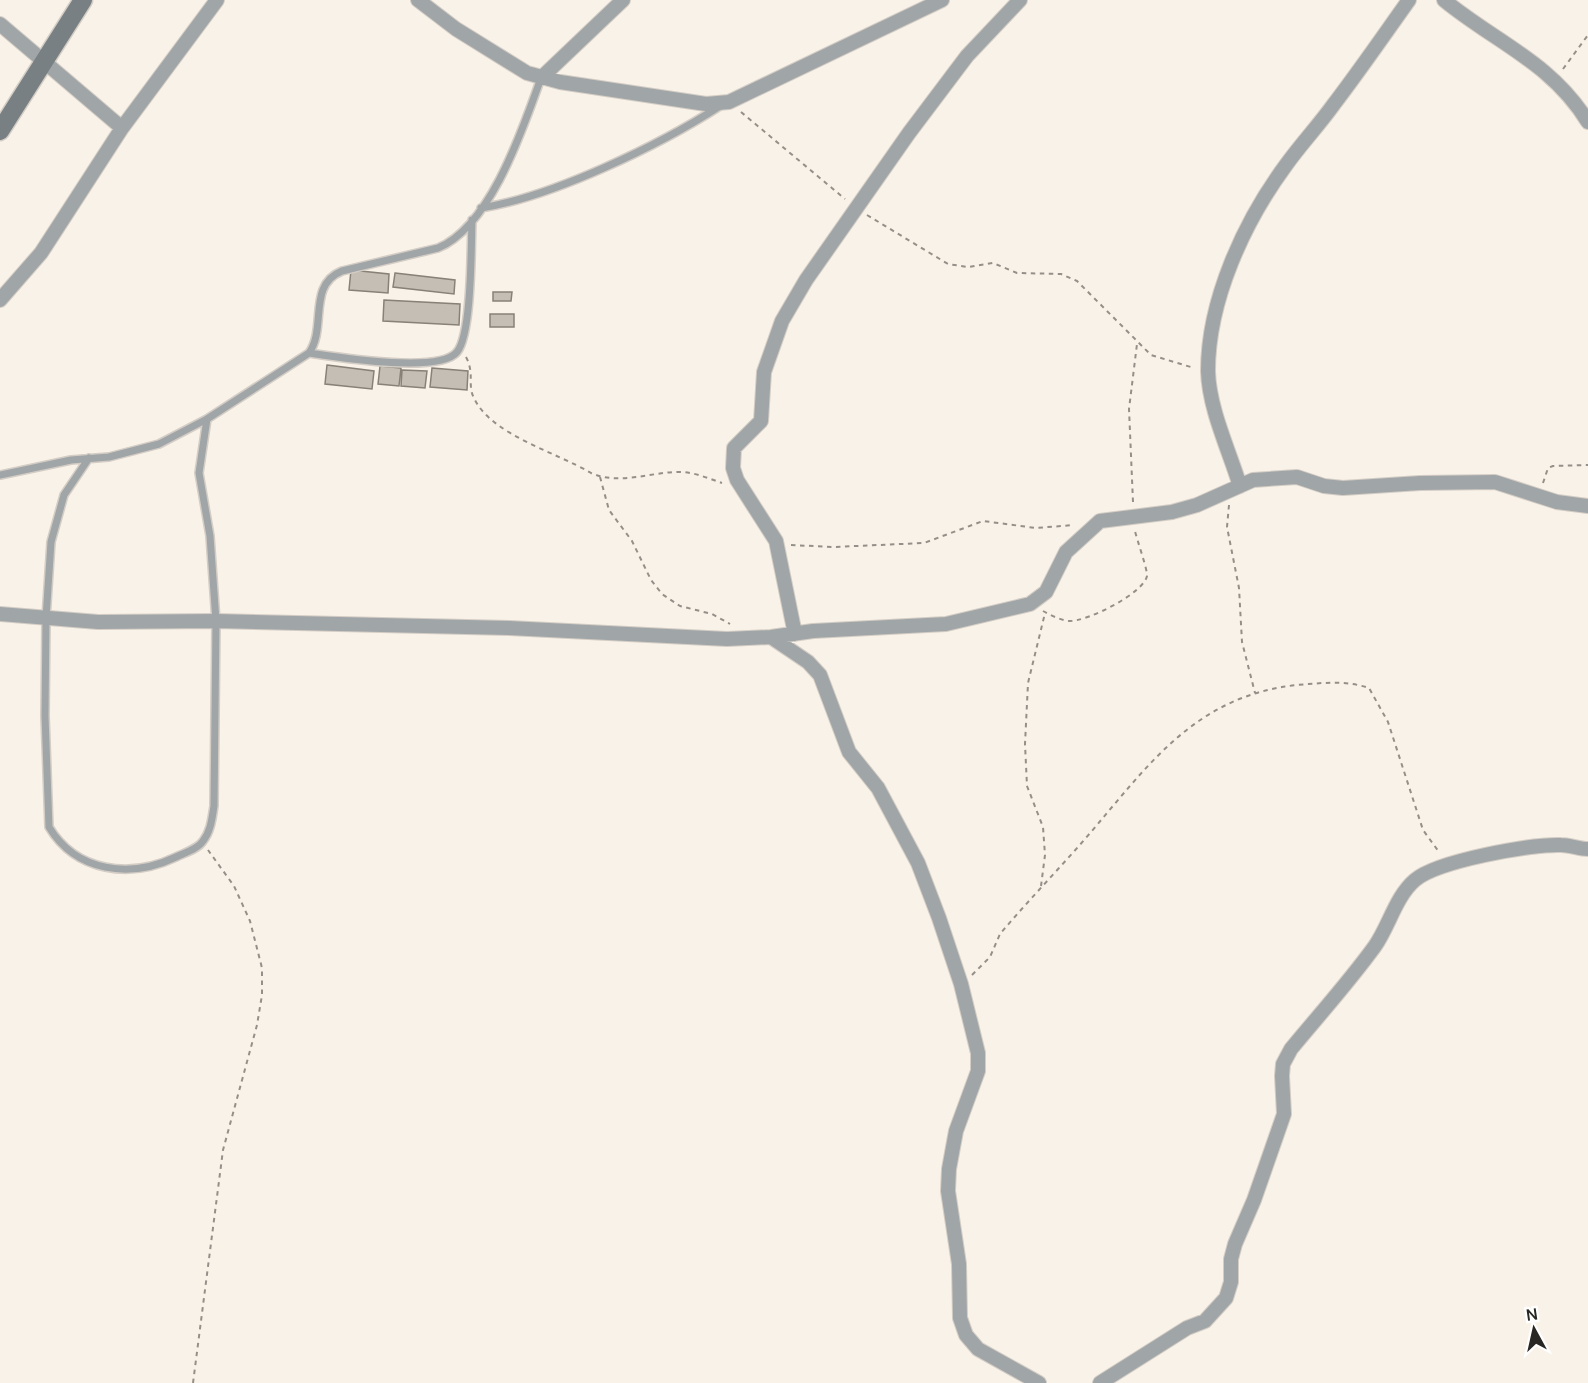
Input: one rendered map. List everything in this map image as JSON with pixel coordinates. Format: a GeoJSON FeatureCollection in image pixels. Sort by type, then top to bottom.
{"type":"FeatureCollection","features":[{"type":"Feature","properties":{"kind":"street"},"geometry":{"type":"LineString","coordinates":[[0,131],[83,0]]}},
{"type":"Feature","properties":{"kind":"street"},"geometry":{"type":"LineString","coordinates":[[0,300],[42,253],[122,128],[217,0]]}},
{"type":"Feature","properties":{"kind":"street"},"geometry":{"type":"LineString","coordinates":[[418,0],[506,62],[541,78],[706,104],[726,103],[942,0]]}},
{"type":"Feature","properties":{"kind":"street"},"geometry":{"type":"LineString","coordinates":[[541,78],[623,0]]}},
{"type":"Feature","properties":{"kind":"street"},"geometry":{"type":"LineString","coordinates":[[795,634],[777,541],[737,480],[732,457],[734,448],[761,421],[764,372],[782,321],[806,280],[967,56],[1020,0]]}},
{"type":"Feature","properties":{"kind":"street"},"geometry":{"type":"LineString","coordinates":[[1235,488],[1210,392],[1208,371],[1215,312],[1222,286],[1238,249],[1285,166],[1334,104],[1409,0]]}},
{"type":"Feature","properties":{"kind":"street"},"geometry":{"type":"LineString","coordinates":[[1444,0],[1555,80],[1568,91],[1586,115]]}},
{"type":"Feature","properties":{"kind":"street"},"geometry":{"type":"LineString","coordinates":[[0,24],[122,128]]}},
{"type":"Feature","properties":{"kind":"street"},"geometry":{"type":"LineString","coordinates":[[0,614],[98,622],[216,621],[771,637],[946,624],[1030,604],[1046,592],[1066,552],[1100,521],[1172,512],[1197,505],[1253,480],[1296,477],[1335,488],[1495,482],[1565,504],[1588,506]]}},
{"type":"Feature","properties":{"kind":"street"},"geometry":{"type":"LineString","coordinates":[[771,637],[808,662],[820,675],[849,752],[878,788],[918,863],[962,984],[974,1029],[978,1062],[956,1131],[949,1169],[948,1191],[959,1264],[960,1318],[966,1335],[978,1349],[1039,1383]]}},
{"type":"Feature","properties":{"kind":"street"},"geometry":{"type":"LineString","coordinates":[[1100,1383],[1187,1329],[1205,1321],[1223,1304],[1231,1282],[1231,1259],[1235,1244],[1254,1200],[1284,1114],[1282,1076],[1287,1057],[1376,944],[1404,893],[1415,880],[1428,871],[1457,863],[1544,846],[1563,845],[1588,849]]}},
{"type":"Feature","properties":{"kind":"lane"},"geometry":{"type":"LineString","coordinates":[[0,475],[89,458],[109,457],[159,444],[207,419],[309,353],[314,344],[321,299],[328,279],[342,270],[449,244],[472,220],[500,177],[525,123],[541,78]]}},
{"type":"Feature","properties":{"kind":"lane"},"geometry":{"type":"LineString","coordinates":[[481,208],[508,204],[576,178],[672,133],[726,103]]}},
{"type":"Feature","properties":{"kind":"lane"},"geometry":{"type":"LineString","coordinates":[[309,353],[356,359],[427,362],[451,357],[463,343],[472,220]]}},
{"type":"Feature","properties":{"kind":"lane"},"geometry":{"type":"LineString","coordinates":[[89,458],[64,495],[51,542],[46,618],[45,765],[49,827],[58,842],[77,856],[93,864],[124,870],[149,867],[170,860],[202,843],[210,829],[214,806],[216,621],[210,537],[199,485],[201,447],[207,419]]}},
{"type":"Feature","properties":{"kind":"path"},"geometry":{"type":"LineString","coordinates":[[1555,80],[1588,35]]}},
{"type":"Feature","properties":{"kind":"path"},"geometry":{"type":"LineString","coordinates":[[726,103],[857,208],[948,264],[968,267],[993,263],[1017,273],[1068,276],[1077,281],[1137,344],[1165,361],[1208,371]]}},
{"type":"Feature","properties":{"kind":"path"},"geometry":{"type":"LineString","coordinates":[[463,343],[472,372],[473,397],[487,418],[600,477],[618,479],[678,471],[744,490]]}},
{"type":"Feature","properties":{"kind":"path"},"geometry":{"type":"LineString","coordinates":[[1030,604],[1066,621],[1086,619],[1125,598],[1143,583],[1147,575],[1146,565],[1138,550],[1132,517],[1129,409],[1137,344]]}},
{"type":"Feature","properties":{"kind":"path"},"geometry":{"type":"LineString","coordinates":[[1540,497],[1548,468],[1559,464],[1588,465]]}},
{"type":"Feature","properties":{"kind":"path"},"geometry":{"type":"LineString","coordinates":[[600,477],[609,510],[632,541],[651,580],[662,594],[680,606],[720,617],[745,638]]}},
{"type":"Feature","properties":{"kind":"path"},"geometry":{"type":"LineString","coordinates":[[1235,488],[1227,527],[1239,588],[1242,642],[1255,693]]}},
{"type":"Feature","properties":{"kind":"path"},"geometry":{"type":"LineString","coordinates":[[777,541],[790,545],[834,547],[924,543],[983,521],[1056,528],[1100,521]]}},
{"type":"Feature","properties":{"kind":"path"},"geometry":{"type":"LineString","coordinates":[[1040,888],[1046,855],[1043,827],[1027,786],[1025,744],[1028,683],[1046,613]]}},
{"type":"Feature","properties":{"kind":"path"},"geometry":{"type":"LineString","coordinates":[[962,984],[990,957],[1000,934],[1040,888],[1140,775],[1183,732],[1213,711],[1241,697],[1255,693],[1328,682],[1354,683],[1369,688],[1388,722],[1428,839],[1435,849],[1457,863]]}},
{"type":"Feature","properties":{"kind":"path"},"geometry":{"type":"LineString","coordinates":[[193,1383],[223,1150],[257,1025],[262,995],[262,968],[250,921],[234,886],[202,843]]}},
{"type":"Feature","properties":{"kind":"building"},"geometry":{"type":"Polygon","coordinates":[[[351,270],[389,274],[388,293],[349,290],[351,270]]]}},
{"type":"Feature","properties":{"kind":"building"},"geometry":{"type":"Polygon","coordinates":[[[395,273],[455,280],[454,294],[393,287],[395,273]]]}},
{"type":"Feature","properties":{"kind":"building"},"geometry":{"type":"Polygon","coordinates":[[[493,292],[512,292],[511,301],[493,301],[493,292]]]}},
{"type":"Feature","properties":{"kind":"building"},"geometry":{"type":"Polygon","coordinates":[[[384,300],[460,304],[459,325],[383,321],[384,300]]]}},
{"type":"Feature","properties":{"kind":"building"},"geometry":{"type":"Polygon","coordinates":[[[490,314],[514,314],[514,327],[490,327],[490,314]]]}},
{"type":"Feature","properties":{"kind":"building"},"geometry":{"type":"Polygon","coordinates":[[[327,365],[374,371],[372,389],[325,384],[327,365]]]}},
{"type":"Feature","properties":{"kind":"building"},"geometry":{"type":"Polygon","coordinates":[[[380,366],[401,368],[399,386],[378,384],[380,366]]]}},
{"type":"Feature","properties":{"kind":"building"},"geometry":{"type":"Polygon","coordinates":[[[432,368],[468,371],[467,390],[430,387],[432,368]]]}},
{"type":"Feature","properties":{"kind":"building"},"geometry":{"type":"Polygon","coordinates":[[[402,370],[427,371],[425,388],[401,386],[402,370]]]}}]}
